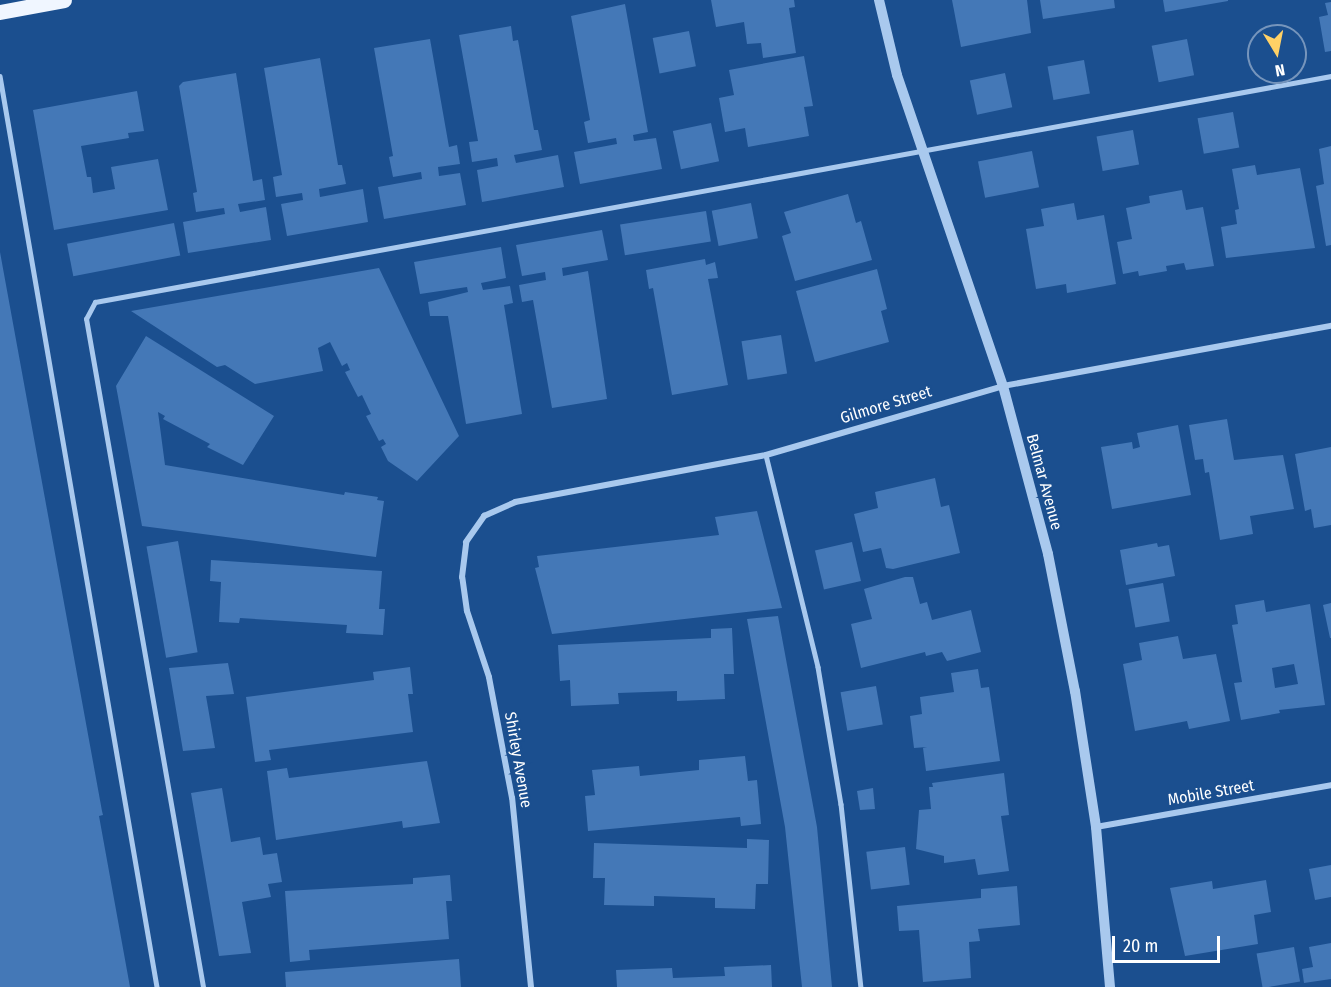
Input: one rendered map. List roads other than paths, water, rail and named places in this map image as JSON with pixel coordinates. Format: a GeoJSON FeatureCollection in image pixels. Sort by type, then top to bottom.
{"type":"FeatureCollection","features":[{"type":"Feature","properties":{"kind":"main road"},"geometry":{"type":"LineString","coordinates":[[0,12],[64,0]]}},
{"type":"Feature","properties":{"kind":"street","name":"Belmar Avenue"},"geometry":{"type":"LineString","coordinates":[[879,0],[897,75],[924,148],[1003,387],[1048,554],[1075,691],[1096,827],[1110,987]]}},
{"type":"Feature","properties":{"kind":"street","name":"Gilmore Street"},"geometry":{"type":"LineString","coordinates":[[466,542],[484,516],[515,502],[766,455],[1003,387],[1331,326]]}},
{"type":"Feature","properties":{"kind":"street","name":"Shirley Avenue"},"geometry":{"type":"LineString","coordinates":[[466,542],[462,577],[467,610],[489,677],[512,798],[531,987]]}},
{"type":"Feature","properties":{"kind":"street","name":"Mobile Street"},"geometry":{"type":"LineString","coordinates":[[1096,827],[1331,785]]}},
{"type":"Feature","properties":{"kind":"lane"},"geometry":{"type":"LineString","coordinates":[[0,76],[157,987]]}},
{"type":"Feature","properties":{"kind":"lane"},"geometry":{"type":"LineString","coordinates":[[202,987],[86,319],[96,302],[924,148],[1331,76]]}},
{"type":"Feature","properties":{"kind":"lane"},"geometry":{"type":"LineString","coordinates":[[766,455],[818,668],[841,804],[861,987]]}}]}
